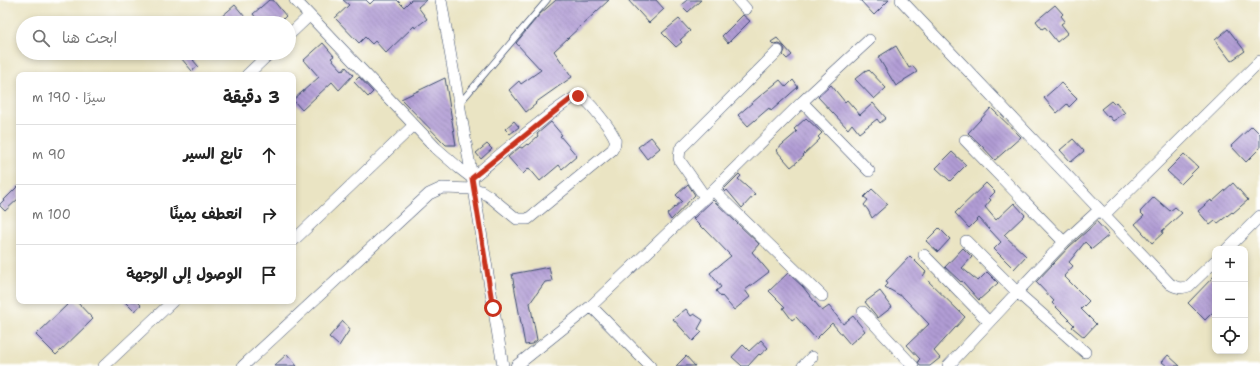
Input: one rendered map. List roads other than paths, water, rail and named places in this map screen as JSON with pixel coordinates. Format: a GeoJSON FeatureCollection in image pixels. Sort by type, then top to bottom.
{"type":"FeatureCollection","features":[{"type":"Feature","properties":{"kind":"street"},"geometry":{"type":"LineString","coordinates":[[243,366],[429,194],[442,188],[473,183],[543,121],[572,98],[578,96],[583,97],[589,103],[615,140],[615,147],[528,219],[517,219],[481,191],[473,183],[448,159],[295,0]]}},
{"type":"Feature","properties":{"kind":"street"},"geometry":{"type":"LineString","coordinates":[[441,0],[503,366]]}},
{"type":"Feature","properties":{"kind":"street"},"geometry":{"type":"LineString","coordinates":[[738,0],[746,9]]}},
{"type":"Feature","properties":{"kind":"street"},"geometry":{"type":"LineString","coordinates":[[901,0],[1170,284],[1176,288],[1189,286],[1212,264]]}},
{"type":"Feature","properties":{"kind":"street"},"geometry":{"type":"LineString","coordinates":[[296,29],[310,16]]}},
{"type":"Feature","properties":{"kind":"street"},"geometry":{"type":"LineString","coordinates":[[516,366],[591,306],[709,194],[802,102],[869,40]]}},
{"type":"Feature","properties":{"kind":"street"},"geometry":{"type":"LineString","coordinates":[[778,51],[680,149],[679,158],[709,194],[822,296]]}},
{"type":"Feature","properties":{"kind":"street"},"geometry":{"type":"LineString","coordinates":[[250,72],[263,60]]}},
{"type":"Feature","properties":{"kind":"street"},"geometry":{"type":"LineString","coordinates":[[948,366],[1064,242],[1102,212],[1260,61]]}},
{"type":"Feature","properties":{"kind":"street"},"geometry":{"type":"LineString","coordinates":[[802,102],[869,171]]}},
{"type":"Feature","properties":{"kind":"street"},"geometry":{"type":"LineString","coordinates":[[296,238],[414,125]]}},
{"type":"Feature","properties":{"kind":"street"},"geometry":{"type":"LineString","coordinates":[[965,140],[1064,242]]}},
{"type":"Feature","properties":{"kind":"street"},"geometry":{"type":"LineString","coordinates":[[1230,246],[1260,216]]}},
{"type":"Feature","properties":{"kind":"street"},"geometry":{"type":"LineString","coordinates":[[966,241],[1017,292],[1086,352]]}},
{"type":"Feature","properties":{"kind":"street"},"geometry":{"type":"LineString","coordinates":[[924,255],[989,322]]}},
{"type":"Feature","properties":{"kind":"street"},"geometry":{"type":"LineString","coordinates":[[104,366],[170,304]]}},
{"type":"Feature","properties":{"kind":"street"},"geometry":{"type":"LineString","coordinates":[[591,306],[650,366]]}},
{"type":"Feature","properties":{"kind":"street"},"geometry":{"type":"LineString","coordinates":[[863,312],[913,366]]}},
{"type":"Feature","properties":{"kind":"street"},"geometry":{"type":"LineString","coordinates":[[803,366],[812,357]]}},
{"type":"Feature","properties":{"kind":"lane"},"geometry":{"type":"LineString","coordinates":[[459,104],[547,0]]}}]}
